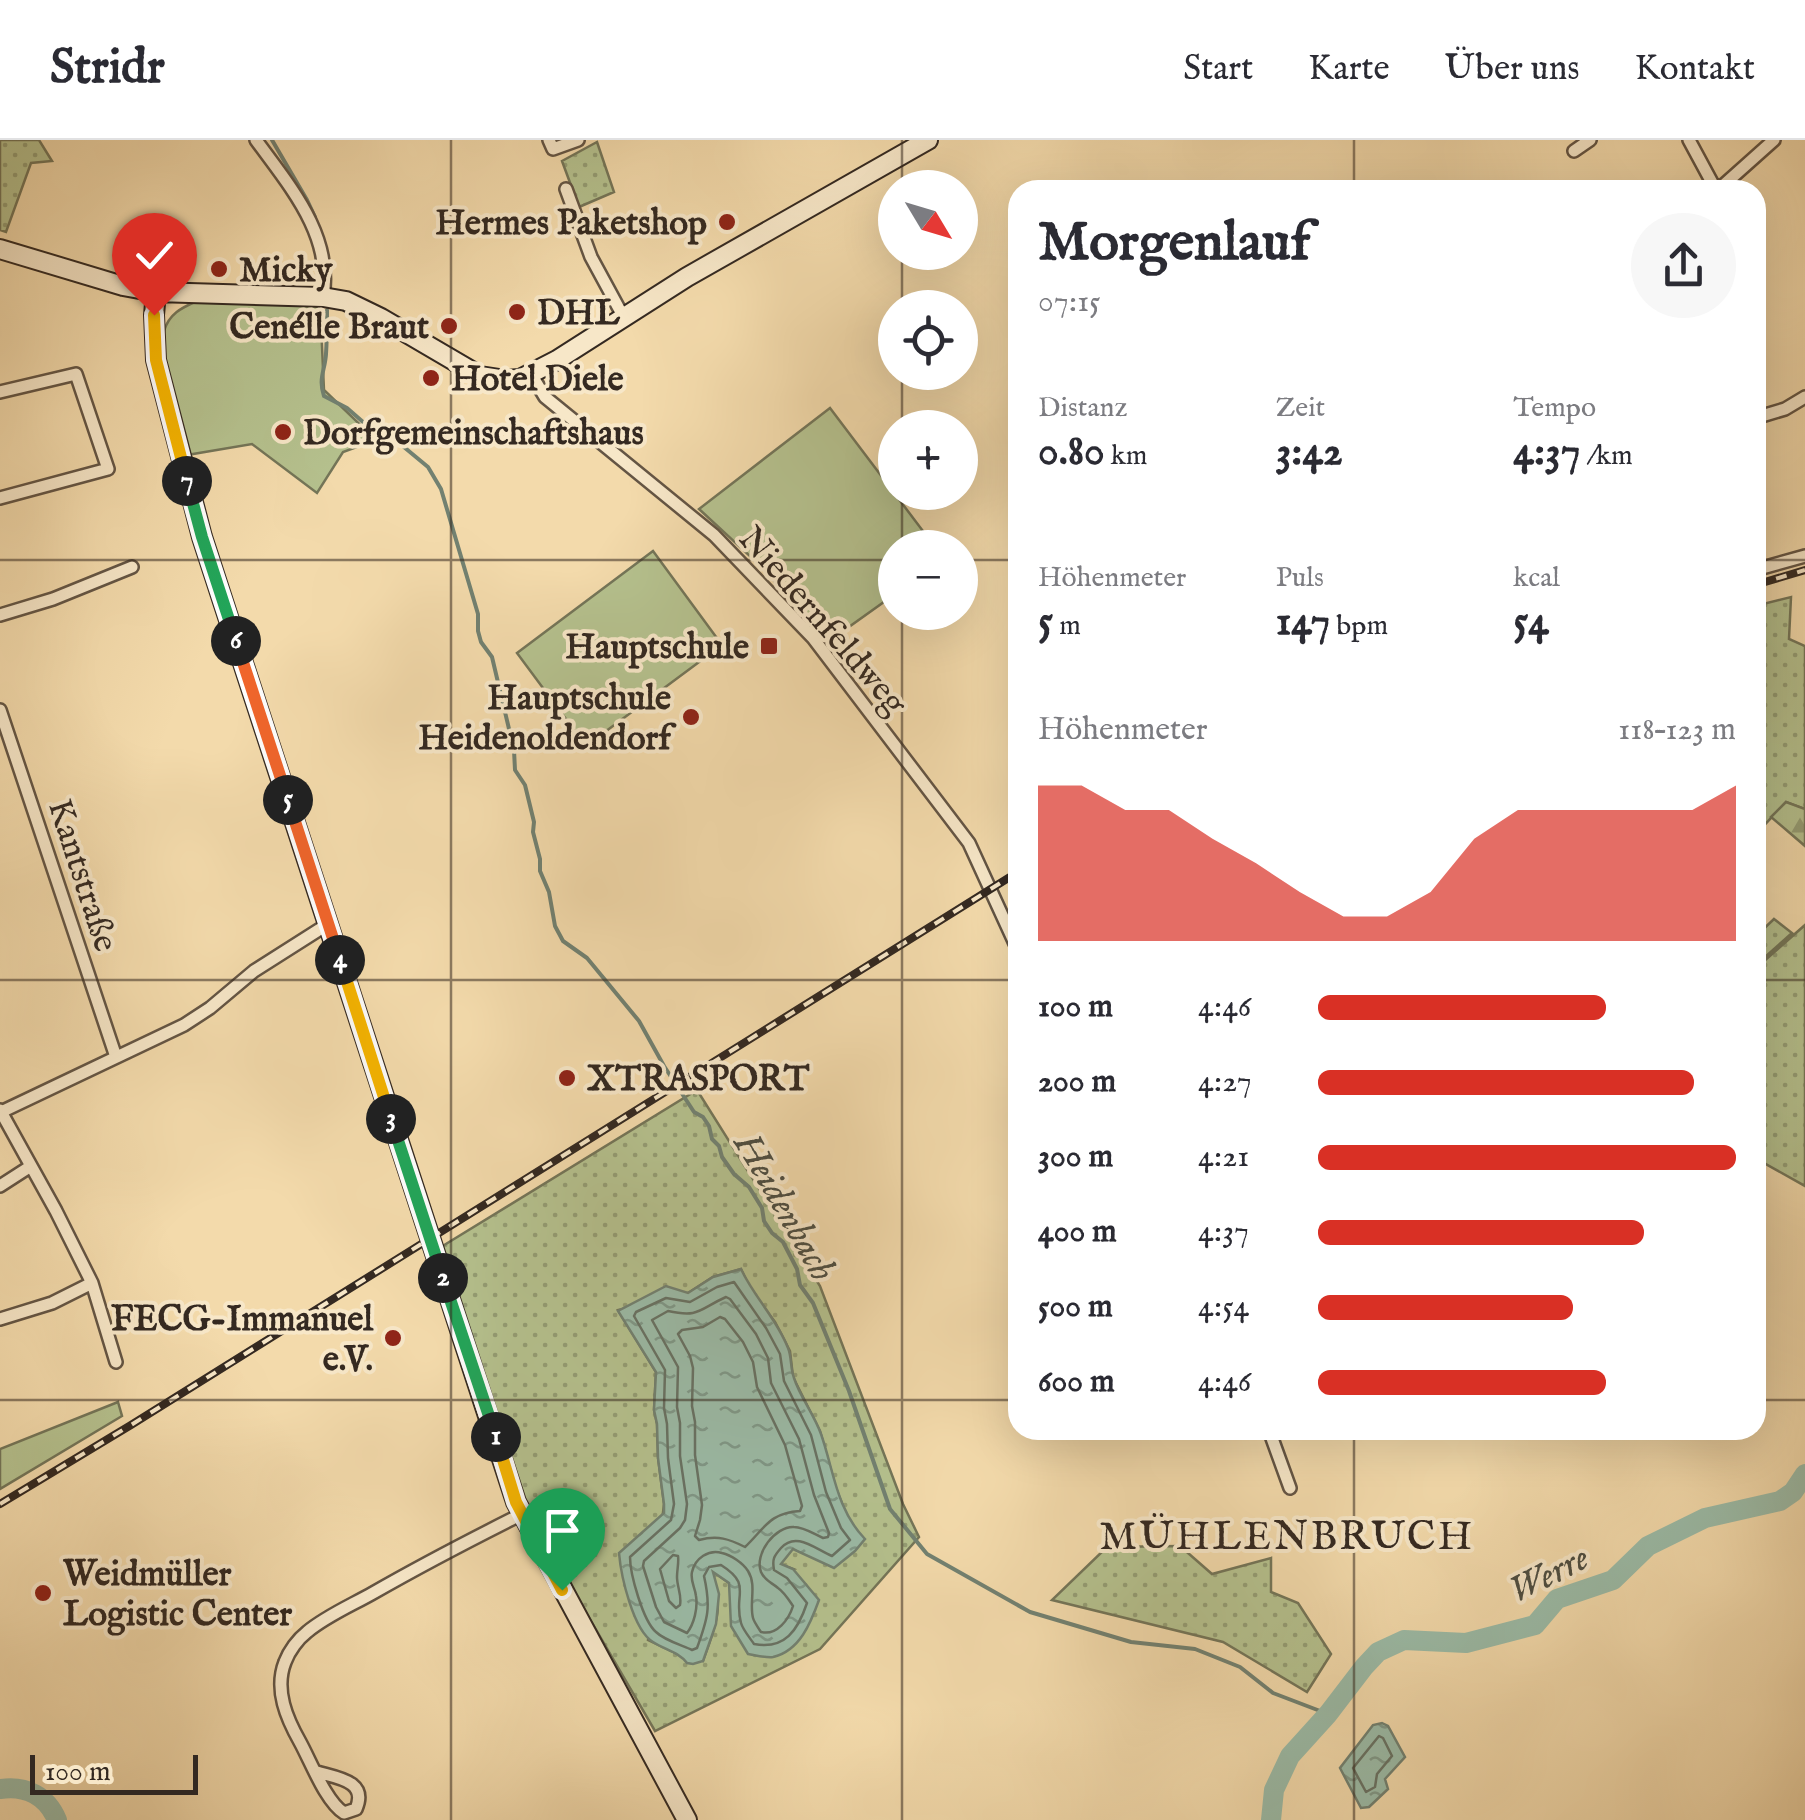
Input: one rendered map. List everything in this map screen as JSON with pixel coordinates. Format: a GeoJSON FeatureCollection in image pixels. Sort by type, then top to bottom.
{"type":"FeatureCollection","features":[{"type":"Feature","properties":{"kind":"street"},"geometry":{"type":"LineString","coordinates":[[256,140],[302,192],[324,259],[323,297]]}},
{"type":"Feature","properties":{"kind":"street"},"geometry":{"type":"LineString","coordinates":[[551,144],[578,140]]}},
{"type":"Feature","properties":{"kind":"street"},"geometry":{"type":"LineString","coordinates":[[0,249],[156,292],[346,301],[480,376],[513,380],[557,360],[687,277],[928,140]]}},
{"type":"Feature","properties":{"kind":"street"},"geometry":{"type":"LineString","coordinates":[[1574,152],[1590,140]]}},
{"type":"Feature","properties":{"kind":"street"},"geometry":{"type":"LineString","coordinates":[[1689,140],[1711,180]]}},
{"type":"Feature","properties":{"kind":"street"},"geometry":{"type":"LineString","coordinates":[[1728,180],[1774,140]]}},
{"type":"Feature","properties":{"kind":"street"},"geometry":{"type":"LineString","coordinates":[[566,189],[592,258],[623,316]]}},
{"type":"Feature","properties":{"kind":"street"},"geometry":{"type":"LineString","coordinates":[[156,292],[156,360],[197,518],[516,1502],[687,1820]]}},
{"type":"Feature","properties":{"kind":"street"},"geometry":{"type":"LineString","coordinates":[[0,392],[76,374],[108,469],[0,498]]}},
{"type":"Feature","properties":{"kind":"street","name":"Niedernfeldweg"},"geometry":{"type":"LineString","coordinates":[[530,374],[545,397],[714,535],[813,638],[969,843],[1008,928]]}},
{"type":"Feature","properties":{"kind":"street"},"geometry":{"type":"LineString","coordinates":[[1766,414],[1805,397]]}},
{"type":"Feature","properties":{"kind":"street"},"geometry":{"type":"LineString","coordinates":[[1766,567],[1805,556]]}},
{"type":"Feature","properties":{"kind":"street"},"geometry":{"type":"LineString","coordinates":[[0,616],[132,566]]}},
{"type":"Feature","properties":{"kind":"street","name":"Kantstraße"},"geometry":{"type":"LineString","coordinates":[[0,710],[116,1057]]}},
{"type":"Feature","properties":{"kind":"street"},"geometry":{"type":"LineString","coordinates":[[116,1362],[92,1284],[1,1111],[184,1025],[254,971],[328,924]]}},
{"type":"Feature","properties":{"kind":"street"},"geometry":{"type":"LineString","coordinates":[[0,1186],[31,1166]]}},
{"type":"Feature","properties":{"kind":"street"},"geometry":{"type":"LineString","coordinates":[[0,1318],[52,1304],[92,1284]]}},
{"type":"Feature","properties":{"kind":"street"},"geometry":{"type":"LineString","coordinates":[[1273,1440],[1290,1488]]}},
{"type":"Feature","properties":{"kind":"street"},"geometry":{"type":"LineString","coordinates":[[317,1772],[282,1703],[282,1674],[296,1643],[308,1630],[337,1613],[522,1514]]}},
{"type":"Feature","properties":{"kind":"green space"},"geometry":{"type":"Polygon","coordinates":[[[0,140],[39,140],[52,161],[31,163],[6,232],[0,230],[0,140]]]}},
{"type":"Feature","properties":{"kind":"green space"},"geometry":{"type":"Polygon","coordinates":[[[597,142],[614,192],[579,207],[562,161],[597,142]]]}},
{"type":"Feature","properties":{"kind":"green space"},"geometry":{"type":"Polygon","coordinates":[[[197,301],[320,303],[324,390],[376,440],[343,452],[317,493],[252,444],[187,455],[162,342],[172,316],[197,301]]]}},
{"type":"Feature","properties":{"kind":"green space"},"geometry":{"type":"Polygon","coordinates":[[[830,408],[878,472],[878,510],[907,510],[922,530],[878,530],[878,606],[825,644],[766,571],[699,509],[830,408]]]}},
{"type":"Feature","properties":{"kind":"green space"},"geometry":{"type":"Polygon","coordinates":[[[653,551],[722,645],[586,746],[517,653],[653,551]]]}},
{"type":"Feature","properties":{"kind":"green space"},"geometry":{"type":"Polygon","coordinates":[[[1791,597],[1789,639],[1805,646],[1805,809],[1786,802],[1766,823],[1766,603],[1791,597]]]}},
{"type":"Feature","properties":{"kind":"green space"},"geometry":{"type":"Polygon","coordinates":[[[1786,802],[1805,809],[1805,846],[1771,817],[1786,802]]]}},
{"type":"Feature","properties":{"kind":"green space"},"geometry":{"type":"Polygon","coordinates":[[[1774,919],[1792,933],[1766,956],[1766,927],[1774,919]]]}},
{"type":"Feature","properties":{"kind":"green space"},"geometry":{"type":"Polygon","coordinates":[[[1805,925],[1805,1186],[1766,1164],[1766,959],[1805,925]]]}},
{"type":"Feature","properties":{"kind":"green space"},"geometry":{"type":"Polygon","coordinates":[[[697,1090],[820,1286],[919,1537],[820,1649],[655,1731],[528,1513],[441,1247],[697,1090]],[[741,1269],[713,1277],[688,1293],[618,1310],[656,1372],[654,1410],[664,1504],[648,1640],[684,1657],[703,1661],[717,1617],[712,1571],[729,1583],[793,1569],[780,1564],[793,1548],[850,1524],[820,1431],[793,1377],[790,1351],[775,1322],[752,1292],[741,1269]]]}},
{"type":"Feature","properties":{"kind":"green space"},"geometry":{"type":"Polygon","coordinates":[[[118,1402],[122,1416],[0,1489],[0,1449],[118,1402]]]}},
{"type":"Feature","properties":{"kind":"green space"},"geometry":{"type":"Polygon","coordinates":[[[1180,1546],[1212,1574],[1271,1558],[1271,1592],[1298,1603],[1331,1654],[1307,1692],[1223,1642],[1052,1600],[1107,1547],[1180,1546]]]}},
{"type":"Feature","properties":{"kind":"water"},"geometry":{"type":"Polygon","coordinates":[[[741,1269],[783,1337],[794,1378],[821,1434],[842,1502],[865,1539],[834,1568],[793,1549],[781,1564],[793,1569],[819,1600],[797,1642],[773,1657],[748,1654],[731,1626],[729,1583],[713,1572],[719,1594],[716,1624],[703,1661],[693,1664],[646,1636],[634,1615],[622,1575],[619,1553],[664,1513],[664,1504],[654,1410],[656,1372],[618,1311],[666,1286],[688,1293],[713,1277],[741,1269]]]}},
{"type":"Feature","properties":{"kind":"water"},"geometry":{"type":"Polygon","coordinates":[[[1373,1725],[1388,1726],[1405,1757],[1385,1779],[1388,1789],[1369,1807],[1361,1808],[1340,1768],[1373,1725]]]}},
{"type":"Feature","properties":{"kind":"waterway","name":"Heidenbach"},"geometry":{"type":"LineString","coordinates":[[272,140],[315,217]]}},
{"type":"Feature","properties":{"kind":"waterway","name":"Heidenbach"},"geometry":{"type":"LineString","coordinates":[[327,310],[324,396],[387,433],[428,467],[441,489],[478,614],[481,642],[492,657],[514,750],[515,770],[525,785],[540,871],[549,892],[555,926],[563,941],[587,958],[639,1021],[694,1112],[709,1126],[722,1157],[749,1187],[762,1208],[764,1221],[783,1242],[849,1391],[890,1509],[927,1554],[1030,1612],[1131,1642],[1195,1649],[1240,1667],[1273,1693],[1328,1714]]}},
{"type":"Feature","properties":{"kind":"waterway","name":"Werre"},"geometry":{"type":"LineString","coordinates":[[1271,1820],[1274,1790],[1290,1756],[1378,1652],[1404,1640],[1466,1643],[1535,1625],[1557,1599],[1613,1580],[1648,1546],[1705,1518],[1780,1501],[1793,1492],[1805,1474]]}},
{"type":"Feature","properties":{"kind":"waterway","name":"Werre"},"geometry":{"type":"LineString","coordinates":[[0,1789],[34,1794],[48,1804],[57,1820]]}},
{"type":"Feature","properties":{"kind":"railway"},"geometry":{"type":"LineString","coordinates":[[1766,582],[1805,570]]}},
{"type":"Feature","properties":{"kind":"railway"},"geometry":{"type":"LineString","coordinates":[[0,1504],[1008,878]]}},
{"type":"Feature","properties":{"kind":"place","name":"Hermes Paketshop"},"geometry":{"type":"Point","coordinates":[727,222]}},
{"type":"Feature","properties":{"kind":"place","name":"Micky"},"geometry":{"type":"Point","coordinates":[219,269]}},
{"type":"Feature","properties":{"kind":"place","name":"DHL"},"geometry":{"type":"Point","coordinates":[517,312]}},
{"type":"Feature","properties":{"kind":"place","name":"Cenélle Braut"},"geometry":{"type":"Point","coordinates":[449,326]}},
{"type":"Feature","properties":{"kind":"place","name":"Hotel Diele"},"geometry":{"type":"Point","coordinates":[431,378]}},
{"type":"Feature","properties":{"kind":"place","name":"Dorfgemeinschaftshaus"},"geometry":{"type":"Point","coordinates":[283,432]}},
{"type":"Feature","properties":{"kind":"place","name":"Hauptschule"},"geometry":{"type":"Point","coordinates":[769,646]}},
{"type":"Feature","properties":{"kind":"place","name":"Hauptschule Heidenoldendorf"},"geometry":{"type":"Point","coordinates":[691,717]}},
{"type":"Feature","properties":{"kind":"place","name":"XTRASPORT"},"geometry":{"type":"Point","coordinates":[567,1078]}},
{"type":"Feature","properties":{"kind":"place","name":"FECG-Immanuel e.V."},"geometry":{"type":"Point","coordinates":[393,1338]}},
{"type":"Feature","properties":{"kind":"place","name":"Weidmüller Logistic Center"},"geometry":{"type":"Point","coordinates":[43,1593]}},
{"type":"Feature","properties":{"kind":"district","name":"MÜHLENBRUCH"},"geometry":{"type":"Point","coordinates":[1287,1535]}},
{"type":"Feature","properties":{"kind":"route"},"geometry":{"type":"LineString","coordinates":[[154,315],[156,360],[202,537],[516,1502],[562,1590]]}}]}
